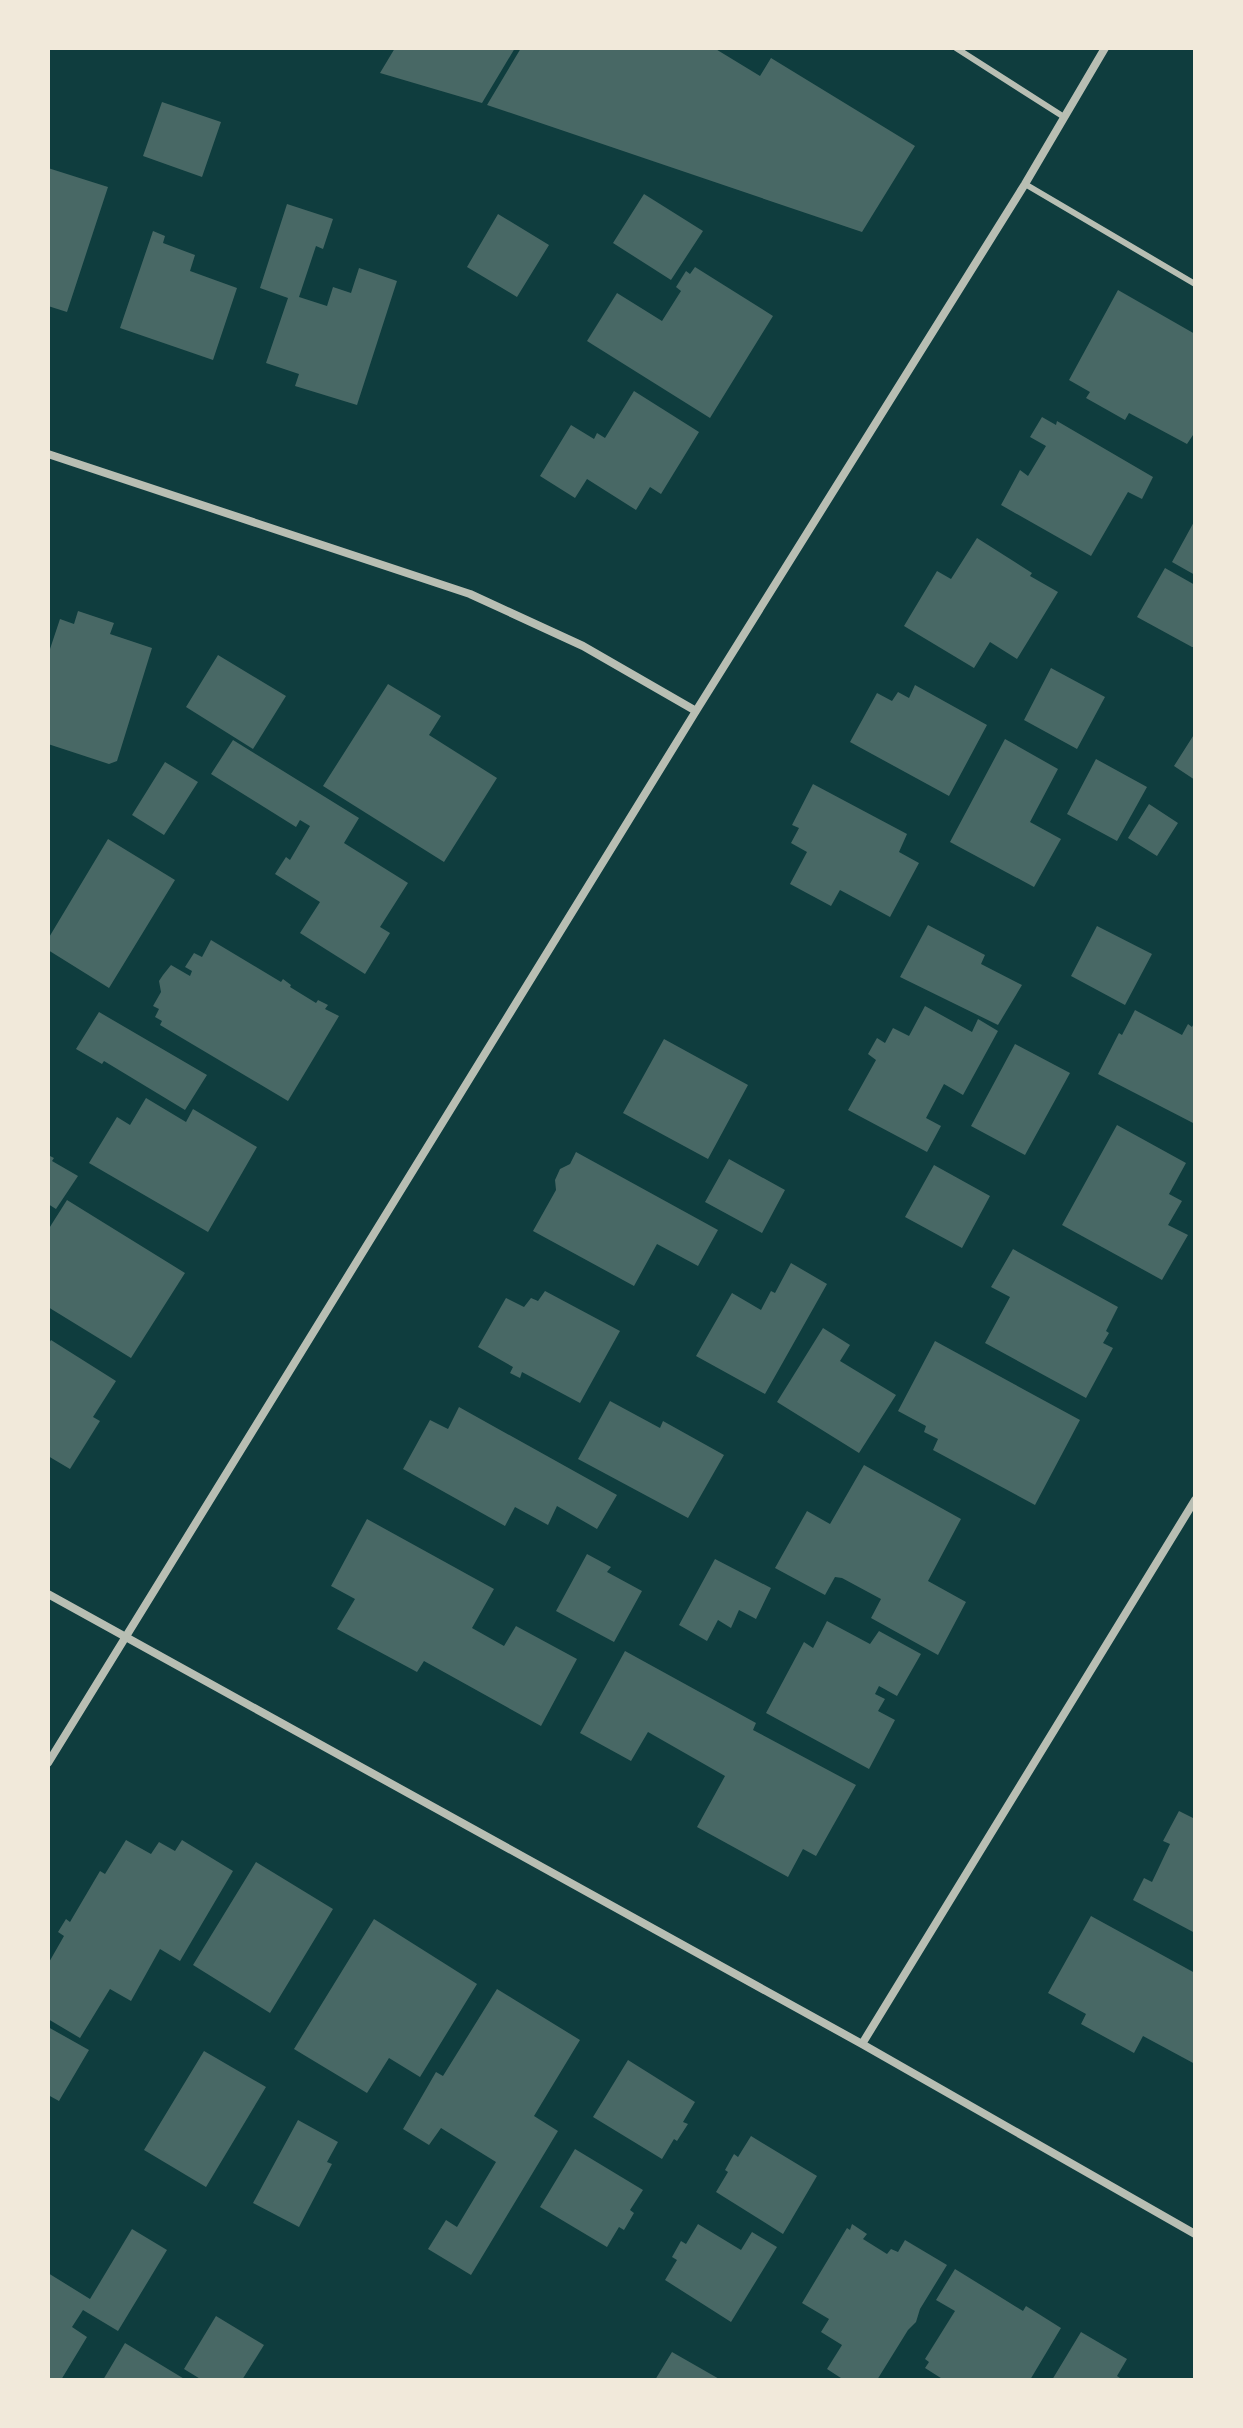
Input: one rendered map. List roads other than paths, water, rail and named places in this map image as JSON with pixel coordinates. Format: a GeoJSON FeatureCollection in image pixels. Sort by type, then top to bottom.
{"type":"FeatureCollection","features":[{"type":"Feature","properties":{"kind":"street"},"geometry":{"type":"LineString","coordinates":[[48,1763],[696,711],[1025,184],[1105,48]]}},
{"type":"Feature","properties":{"kind":"street"},"geometry":{"type":"LineString","coordinates":[[48,454],[470,594],[583,646],[696,711]]}},
{"type":"Feature","properties":{"kind":"street"},"geometry":{"type":"LineString","coordinates":[[862,2044],[1195,1500]]}},
{"type":"Feature","properties":{"kind":"street"},"geometry":{"type":"LineString","coordinates":[[48,1594],[862,2044],[1195,2234]]}},
{"type":"Feature","properties":{"kind":"lane"},"geometry":{"type":"LineString","coordinates":[[956,48],[1064,117]]}},
{"type":"Feature","properties":{"kind":"lane"},"geometry":{"type":"LineString","coordinates":[[1025,184],[1195,284]]}}]}
